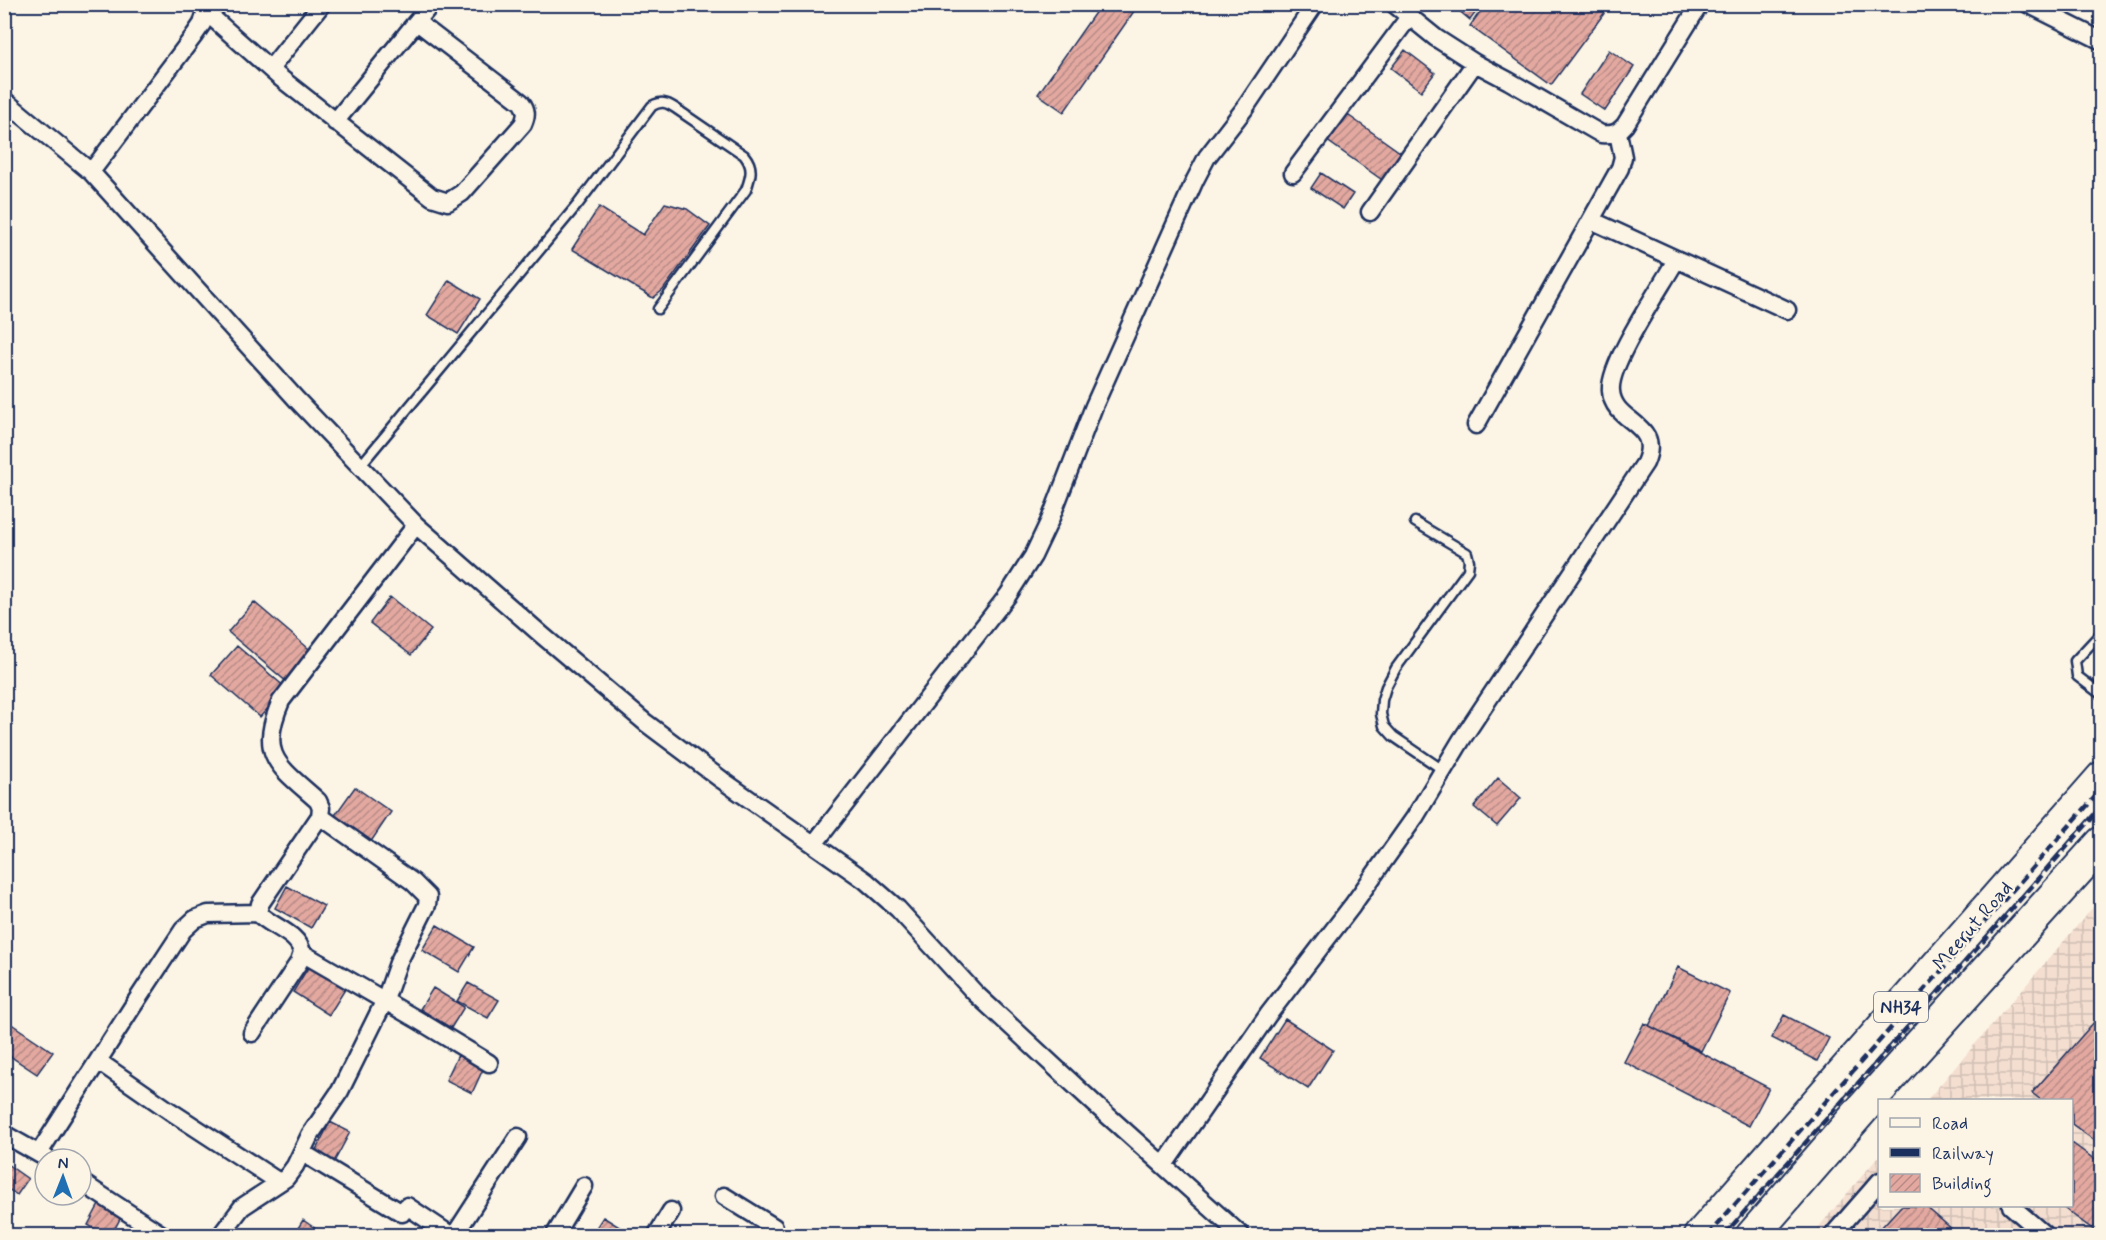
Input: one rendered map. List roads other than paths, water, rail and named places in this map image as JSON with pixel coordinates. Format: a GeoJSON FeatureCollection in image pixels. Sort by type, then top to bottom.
{"type":"FeatureCollection","features":[{"type":"Feature","properties":{"kind":"highway","name":"Meerut Road"},"geometry":{"type":"LineString","coordinates":[[1700,1236],[2102,778]]}},
{"type":"Feature","properties":{"kind":"highway","name":"Meerut Road"},"geometry":{"type":"LineString","coordinates":[[1884,1096],[2102,843]]}},
{"type":"Feature","properties":{"kind":"highway","name":"Meerut Road"},"geometry":{"type":"LineString","coordinates":[[1752,1236],[1878,1102]]}},
{"type":"Feature","properties":{"kind":"street"},"geometry":{"type":"LineString","coordinates":[[270,69],[322,4]]}},
{"type":"Feature","properties":{"kind":"street"},"geometry":{"type":"LineString","coordinates":[[335,122],[431,4]]}},
{"type":"Feature","properties":{"kind":"street"},"geometry":{"type":"LineString","coordinates":[[814,844],[1008,595],[1033,556],[1065,484],[1094,406],[1203,165],[1245,108],[1315,4]]}},
{"type":"Feature","properties":{"kind":"street"},"geometry":{"type":"LineString","coordinates":[[1394,4],[1436,38],[1475,63],[1601,134],[1611,135],[1618,133],[1625,125],[1700,4]]}},
{"type":"Feature","properties":{"kind":"street"},"geometry":{"type":"LineString","coordinates":[[2028,4],[2102,41]]}},
{"type":"Feature","properties":{"kind":"street"},"geometry":{"type":"LineString","coordinates":[[91,172],[193,37],[207,8],[270,69],[335,122],[432,197],[448,202],[462,193],[523,124],[527,115],[522,102],[417,22]]}},
{"type":"Feature","properties":{"kind":"street"},"geometry":{"type":"LineString","coordinates":[[1293,173],[1409,17]]}},
{"type":"Feature","properties":{"kind":"street"},"geometry":{"type":"LineString","coordinates":[[1370,212],[1475,63]]}},
{"type":"Feature","properties":{"kind":"street"},"geometry":{"type":"LineString","coordinates":[[4,100],[91,172],[297,400],[416,525],[646,723],[722,780],[866,881],[898,909],[975,993],[1242,1236]]}},
{"type":"Feature","properties":{"kind":"street"},"geometry":{"type":"LineString","coordinates":[[1476,425],[1620,168],[1623,157],[1618,133]]}},
{"type":"Feature","properties":{"kind":"street"},"geometry":{"type":"LineString","coordinates":[[1591,220],[1787,310]]}},
{"type":"Feature","properties":{"kind":"street"},"geometry":{"type":"LineString","coordinates":[[1164,1165],[1268,1015],[1352,906],[1415,817],[1462,739],[1645,463],[1650,443],[1647,435],[1614,403],[1611,394],[1613,372],[1623,350],[1676,260]]}},
{"type":"Feature","properties":{"kind":"street"},"geometry":{"type":"LineString","coordinates":[[258,913],[260,904],[320,816],[321,808],[318,801],[280,767],[273,754],[270,738],[273,721],[281,701],[416,525]]}},
{"type":"Feature","properties":{"kind":"street"},"geometry":{"type":"LineString","coordinates":[[220,1236],[242,1207],[291,1174],[310,1135],[340,1091],[384,1000],[398,963],[428,905],[428,897],[413,882],[320,816]]}},
{"type":"Feature","properties":{"kind":"street"},"geometry":{"type":"LineString","coordinates":[[252,1033],[302,954],[298,942],[264,920],[258,913]]}},
{"type":"Feature","properties":{"kind":"street"},"geometry":{"type":"LineString","coordinates":[[49,1147],[98,1060],[189,925],[208,915],[258,913]]}},
{"type":"Feature","properties":{"kind":"street"},"geometry":{"type":"LineString","coordinates":[[302,954],[489,1063]]}},
{"type":"Feature","properties":{"kind":"street"},"geometry":{"type":"LineString","coordinates":[[98,1060],[170,1111],[279,1182]]}},
{"type":"Feature","properties":{"kind":"street"},"geometry":{"type":"LineString","coordinates":[[1848,1068],[1884,1096]]}},
{"type":"Feature","properties":{"kind":"street"},"geometry":{"type":"LineString","coordinates":[[4,1134],[33,1150]]}},
{"type":"Feature","properties":{"kind":"street"},"geometry":{"type":"LineString","coordinates":[[303,1153],[453,1236],[518,1137]]}},
{"type":"Feature","properties":{"kind":"street"},"geometry":{"type":"LineString","coordinates":[[1832,1236],[1878,1183]]}},
{"type":"Feature","properties":{"kind":"street"},"geometry":{"type":"LineString","coordinates":[[554,1236],[584,1186]]}},
{"type":"Feature","properties":{"kind":"street"},"geometry":{"type":"LineString","coordinates":[[93,1190],[164,1236]]}},
{"type":"Feature","properties":{"kind":"street"},"geometry":{"type":"LineString","coordinates":[[724,1196],[774,1227],[776,1236]]}},
{"type":"Feature","properties":{"kind":"street"},"geometry":{"type":"LineString","coordinates":[[2012,1207],[2046,1236]]}},
{"type":"Feature","properties":{"kind":"street"},"geometry":{"type":"LineString","coordinates":[[656,1236],[671,1211]]}},
{"type":"Feature","properties":{"kind":"lane"},"geometry":{"type":"LineString","coordinates":[[360,466],[578,204],[652,106],[659,102],[667,103],[744,155],[751,163],[751,172],[746,190],[658,309]]}},
{"type":"Feature","properties":{"kind":"lane"},"geometry":{"type":"LineString","coordinates":[[1415,522],[1467,553],[1468,570],[1396,668],[1386,687],[1381,714],[1384,726],[1393,736],[1443,770]]}},
{"type":"Feature","properties":{"kind":"lane"},"geometry":{"type":"LineString","coordinates":[[2102,632],[2075,661],[2077,676],[2102,695]]}},
{"type":"Feature","properties":{"kind":"railway"},"geometry":{"type":"LineString","coordinates":[[1707,1236],[2102,789]]}},
{"type":"Feature","properties":{"kind":"railway"},"geometry":{"type":"LineString","coordinates":[[1723,1236],[2102,807]]}}]}
